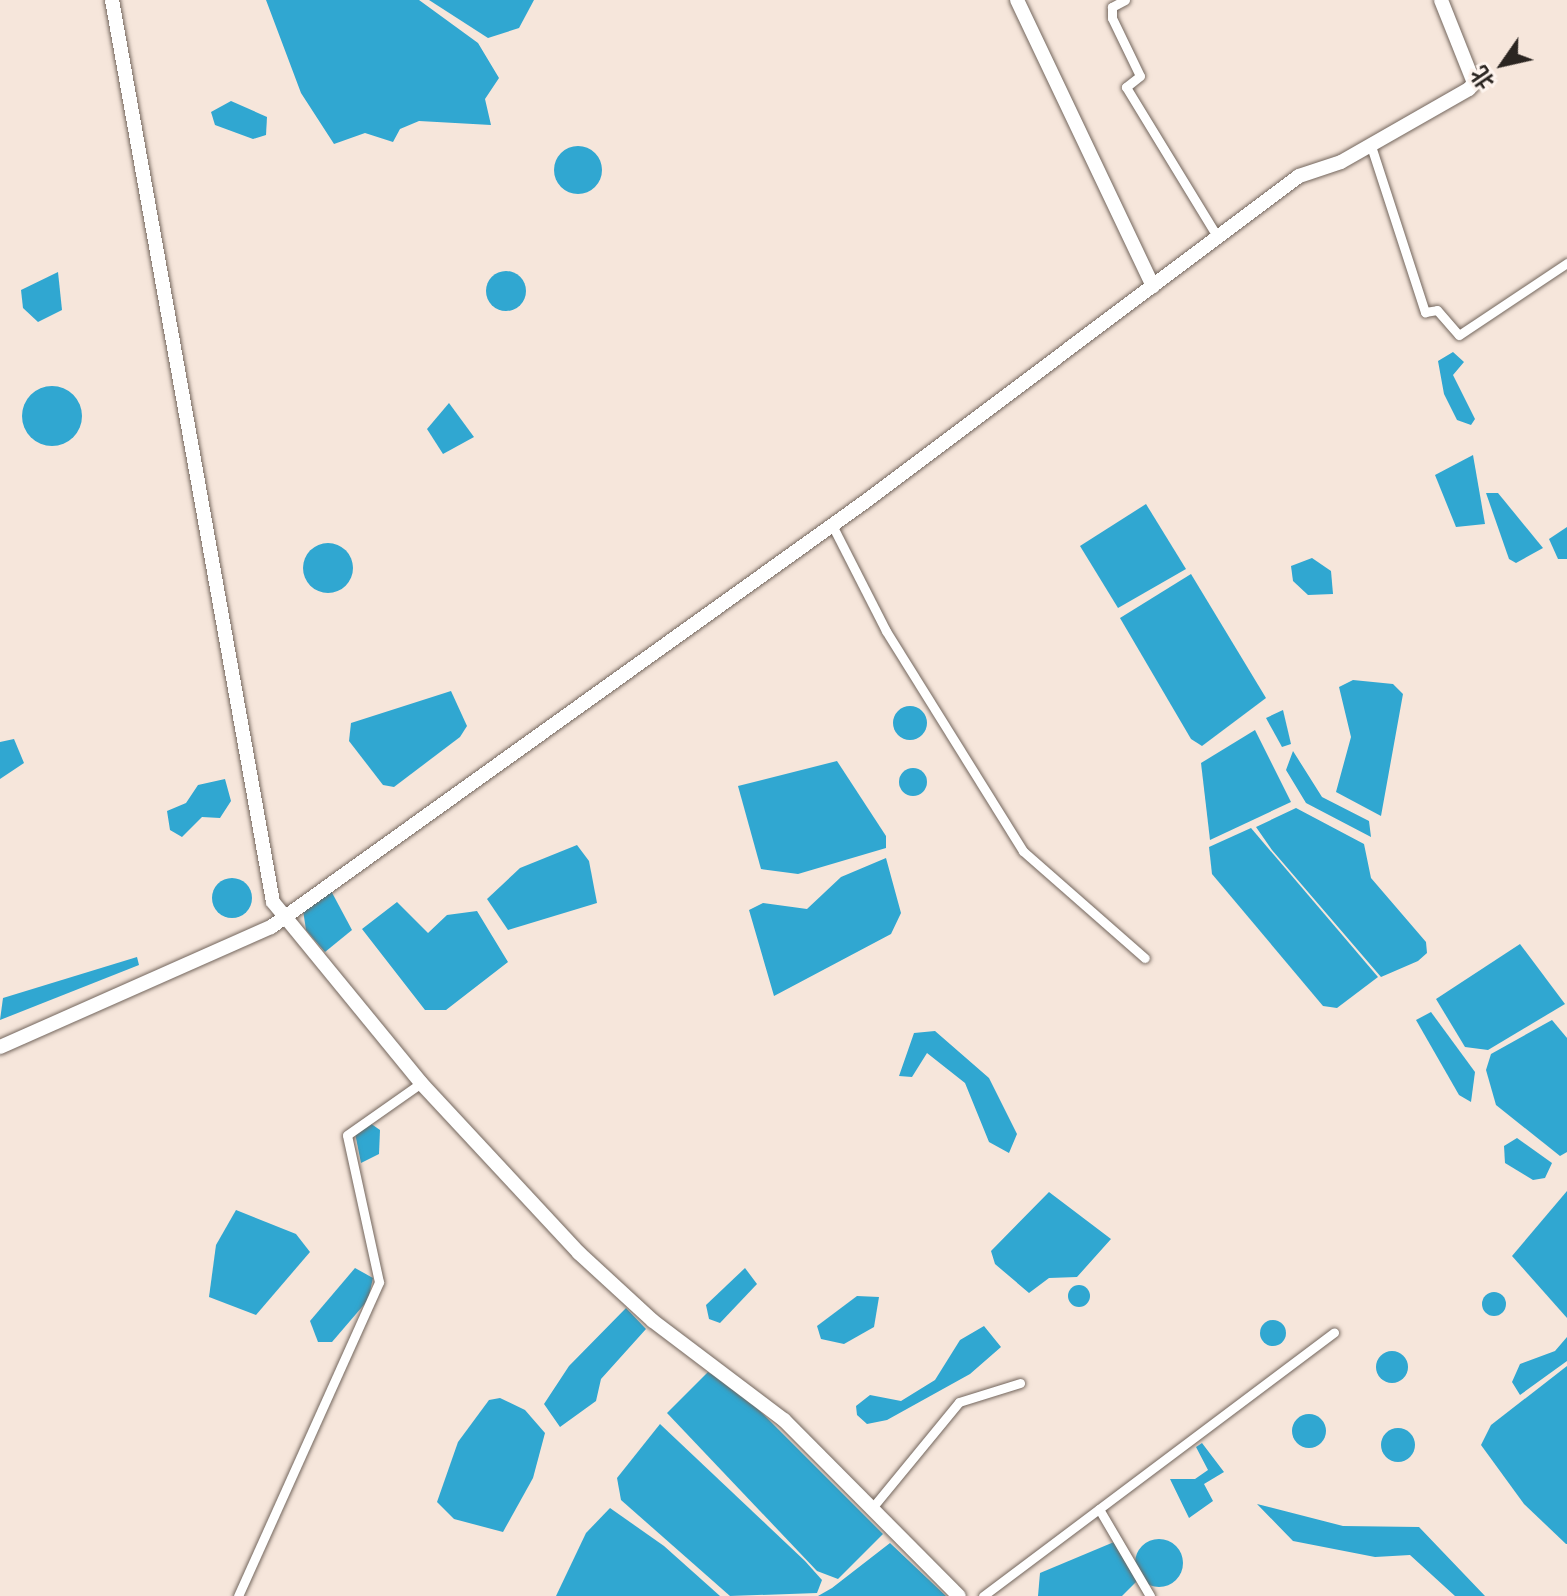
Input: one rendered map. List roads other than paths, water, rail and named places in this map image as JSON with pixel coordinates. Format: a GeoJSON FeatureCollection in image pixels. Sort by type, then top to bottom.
{"type":"FeatureCollection","features":[{"type":"Feature","properties":{"kind":"street"},"geometry":{"type":"LineString","coordinates":[[112,0],[280,916],[421,1083],[579,1253],[653,1321],[762,1401],[959,1596]]}},
{"type":"Feature","properties":{"kind":"street"},"geometry":{"type":"LineString","coordinates":[[1017,0],[1153,286]]}},
{"type":"Feature","properties":{"kind":"street"},"geometry":{"type":"LineString","coordinates":[[1125,0],[1112,7],[1112,18],[1140,76],[1126,87],[1218,238]]}},
{"type":"Feature","properties":{"kind":"street"},"geometry":{"type":"LineString","coordinates":[[0,1047],[271,927],[280,916],[831,523],[1299,176],[1371,146],[1474,83],[1441,0]]}},
{"type":"Feature","properties":{"kind":"street"},"geometry":{"type":"LineString","coordinates":[[1371,146],[1425,312],[1437,310],[1459,335],[1567,263]]}},
{"type":"Feature","properties":{"kind":"street"},"geometry":{"type":"LineString","coordinates":[[831,523],[886,631],[1023,851],[1145,958]]}},
{"type":"Feature","properties":{"kind":"street"},"geometry":{"type":"LineString","coordinates":[[238,1596],[379,1282],[347,1135],[421,1083]]}},
{"type":"Feature","properties":{"kind":"street"},"geometry":{"type":"LineString","coordinates":[[983,1596],[1334,1332]]}},
{"type":"Feature","properties":{"kind":"street"},"geometry":{"type":"LineString","coordinates":[[872,1508],[959,1402],[1020,1383]]}},
{"type":"Feature","properties":{"kind":"street"},"geometry":{"type":"LineString","coordinates":[[1099,1509],[1150,1596]]}},
{"type":"Feature","properties":{"kind":"water"},"geometry":{"type":"Polygon","coordinates":[[[266,0],[419,0],[478,43],[499,78],[485,99],[491,125],[419,121],[400,129],[393,142],[365,133],[334,144],[301,93],[266,0]]]}},
{"type":"Feature","properties":{"kind":"water"},"geometry":{"type":"Polygon","coordinates":[[[429,0],[534,0],[519,28],[488,38],[429,0]]]}},
{"type":"Feature","properties":{"kind":"water"},"geometry":{"type":"Polygon","coordinates":[[[231,101],[267,117],[266,135],[253,139],[215,125],[211,112],[231,101]]]}},
{"type":"Feature","properties":{"kind":"water"},"geometry":{"type":"Polygon","coordinates":[[[578,146],[595,153],[602,170],[595,187],[578,194],[561,187],[554,170],[561,153],[578,146]]]}},
{"type":"Feature","properties":{"kind":"water"},"geometry":{"type":"Polygon","coordinates":[[[506,271],[520,277],[526,291],[520,305],[506,311],[492,305],[486,291],[492,277],[506,271]]]}},
{"type":"Feature","properties":{"kind":"water"},"geometry":{"type":"Polygon","coordinates":[[[58,272],[62,310],[38,322],[23,308],[21,290],[58,272]]]}},
{"type":"Feature","properties":{"kind":"water"},"geometry":{"type":"Polygon","coordinates":[[[1453,352],[1464,362],[1453,375],[1475,419],[1471,425],[1457,420],[1444,394],[1438,361],[1453,352]]]}},
{"type":"Feature","properties":{"kind":"water"},"geometry":{"type":"Polygon","coordinates":[[[52,386],[63,388],[73,395],[80,405],[80,427],[73,437],[63,444],[52,446],[41,444],[31,437],[24,427],[22,416],[24,405],[31,395],[41,388],[52,386]]]}},
{"type":"Feature","properties":{"kind":"water"},"geometry":{"type":"Polygon","coordinates":[[[449,403],[474,437],[443,454],[427,429],[449,403]]]}},
{"type":"Feature","properties":{"kind":"water"},"geometry":{"type":"Polygon","coordinates":[[[1473,455],[1485,524],[1456,527],[1435,475],[1473,455]]]}},
{"type":"Feature","properties":{"kind":"water"},"geometry":{"type":"Polygon","coordinates":[[[1486,493],[1498,493],[1543,548],[1516,563],[1509,559],[1486,493]]]}},
{"type":"Feature","properties":{"kind":"water"},"geometry":{"type":"Polygon","coordinates":[[[1146,504],[1186,569],[1118,608],[1080,546],[1146,504]]]}},
{"type":"Feature","properties":{"kind":"water"},"geometry":{"type":"Polygon","coordinates":[[[1567,527],[1567,559],[1558,559],[1549,539],[1567,527]]]}},
{"type":"Feature","properties":{"kind":"water"},"geometry":{"type":"Polygon","coordinates":[[[328,543],[346,550],[353,568],[346,586],[328,593],[310,586],[303,568],[310,550],[328,543]]]}},
{"type":"Feature","properties":{"kind":"water"},"geometry":{"type":"Polygon","coordinates":[[[1312,558],[1331,571],[1333,594],[1308,595],[1293,581],[1291,566],[1312,558]]]}},
{"type":"Feature","properties":{"kind":"water"},"geometry":{"type":"Polygon","coordinates":[[[1191,574],[1266,698],[1202,746],[1191,739],[1120,618],[1191,574]]]}},
{"type":"Feature","properties":{"kind":"water"},"geometry":{"type":"Polygon","coordinates":[[[1353,680],[1393,684],[1403,694],[1381,816],[1336,792],[1351,737],[1339,687],[1353,680]]]}},
{"type":"Feature","properties":{"kind":"water"},"geometry":{"type":"Polygon","coordinates":[[[451,691],[467,726],[460,737],[394,787],[383,785],[349,741],[351,723],[451,691]]]}},
{"type":"Feature","properties":{"kind":"water"},"geometry":{"type":"Polygon","coordinates":[[[910,706],[922,711],[927,723],[922,735],[910,740],[898,735],[893,723],[898,711],[910,706]]]}},
{"type":"Feature","properties":{"kind":"water"},"geometry":{"type":"Polygon","coordinates":[[[1283,710],[1291,744],[1282,747],[1266,718],[1283,710]]]}},
{"type":"Feature","properties":{"kind":"water"},"geometry":{"type":"Polygon","coordinates":[[[1255,730],[1291,802],[1210,840],[1201,763],[1255,730]]]}},
{"type":"Feature","properties":{"kind":"water"},"geometry":{"type":"Polygon","coordinates":[[[14,739],[24,763],[0,779],[0,742],[14,739]]]}},
{"type":"Feature","properties":{"kind":"water"},"geometry":{"type":"Polygon","coordinates":[[[1293,751],[1322,797],[1369,821],[1371,837],[1306,803],[1286,770],[1293,751]]]}},
{"type":"Feature","properties":{"kind":"water"},"geometry":{"type":"Polygon","coordinates":[[[837,761],[886,836],[886,848],[798,874],[761,869],[738,786],[837,761]]]}},
{"type":"Feature","properties":{"kind":"water"},"geometry":{"type":"Polygon","coordinates":[[[913,768],[923,772],[927,782],[923,792],[913,796],[903,792],[899,782],[903,772],[913,768]]]}},
{"type":"Feature","properties":{"kind":"water"},"geometry":{"type":"Polygon","coordinates":[[[225,779],[231,801],[220,818],[202,817],[182,837],[170,830],[167,811],[186,803],[198,785],[225,779]]]}},
{"type":"Feature","properties":{"kind":"water"},"geometry":{"type":"Polygon","coordinates":[[[1296,808],[1364,844],[1371,878],[1426,942],[1427,953],[1418,961],[1381,977],[1272,850],[1256,827],[1296,808]]]}},
{"type":"Feature","properties":{"kind":"water"},"geometry":{"type":"Polygon","coordinates":[[[1251,828],[1378,977],[1337,1008],[1323,1006],[1212,874],[1209,847],[1251,828]]]}},
{"type":"Feature","properties":{"kind":"water"},"geometry":{"type":"Polygon","coordinates":[[[577,845],[589,861],[597,903],[508,930],[487,899],[520,868],[577,845]]]}},
{"type":"Feature","properties":{"kind":"water"},"geometry":{"type":"Polygon","coordinates":[[[886,858],[901,913],[891,934],[774,996],[749,910],[763,903],[807,909],[841,877],[886,858]]]}},
{"type":"Feature","properties":{"kind":"water"},"geometry":{"type":"Polygon","coordinates":[[[232,878],[246,884],[252,898],[246,912],[232,918],[218,912],[212,898],[218,884],[232,878]]]}},
{"type":"Feature","properties":{"kind":"water"},"geometry":{"type":"Polygon","coordinates":[[[329,887],[352,930],[325,952],[306,930],[303,910],[329,887]]]}},
{"type":"Feature","properties":{"kind":"water"},"geometry":{"type":"Polygon","coordinates":[[[397,902],[428,933],[447,915],[477,911],[508,962],[446,1010],[425,1010],[362,929],[397,902]]]}},
{"type":"Feature","properties":{"kind":"water"},"geometry":{"type":"Polygon","coordinates":[[[1520,944],[1565,1004],[1488,1050],[1465,1047],[1436,999],[1520,944]]]}},
{"type":"Feature","properties":{"kind":"water"},"geometry":{"type":"Polygon","coordinates":[[[137,957],[139,965],[0,1020],[3,998],[137,957]]]}},
{"type":"Feature","properties":{"kind":"water"},"geometry":{"type":"Polygon","coordinates":[[[1431,1012],[1475,1072],[1471,1102],[1459,1095],[1416,1020],[1431,1012]]]}},
{"type":"Feature","properties":{"kind":"water"},"geometry":{"type":"Polygon","coordinates":[[[1552,1020],[1567,1038],[1567,1152],[1560,1156],[1496,1105],[1486,1070],[1491,1054],[1552,1020]]]}},
{"type":"Feature","properties":{"kind":"water"},"geometry":{"type":"Polygon","coordinates":[[[935,1031],[989,1078],[1017,1134],[1009,1153],[989,1142],[965,1083],[927,1053],[912,1077],[899,1076],[914,1033],[935,1031]]]}},
{"type":"Feature","properties":{"kind":"water"},"geometry":{"type":"Polygon","coordinates":[[[370,1123],[380,1130],[379,1154],[361,1163],[355,1133],[370,1123]]]}},
{"type":"Feature","properties":{"kind":"water"},"geometry":{"type":"Polygon","coordinates":[[[1517,1138],[1552,1163],[1545,1178],[1533,1180],[1505,1163],[1504,1146],[1517,1138]]]}},
{"type":"Feature","properties":{"kind":"water"},"geometry":{"type":"Polygon","coordinates":[[[1567,1191],[1567,1318],[1512,1256],[1567,1191]]]}},
{"type":"Feature","properties":{"kind":"water"},"geometry":{"type":"Polygon","coordinates":[[[1049,1192],[1111,1239],[1077,1277],[1049,1278],[1029,1293],[995,1264],[991,1251],[1049,1192]]]}},
{"type":"Feature","properties":{"kind":"water"},"geometry":{"type":"Polygon","coordinates":[[[236,1210],[296,1234],[310,1252],[256,1315],[209,1297],[216,1245],[236,1210]]]}},
{"type":"Feature","properties":{"kind":"water"},"geometry":{"type":"Polygon","coordinates":[[[355,1268],[373,1278],[368,1300],[332,1342],[318,1342],[310,1321],[355,1268]]]}},
{"type":"Feature","properties":{"kind":"water"},"geometry":{"type":"Polygon","coordinates":[[[745,1268],[757,1284],[720,1323],[709,1319],[706,1305],[745,1268]]]}},
{"type":"Feature","properties":{"kind":"water"},"geometry":{"type":"Polygon","coordinates":[[[1079,1285],[1087,1288],[1090,1296],[1087,1304],[1079,1307],[1071,1304],[1068,1296],[1071,1288],[1079,1285]]]}},
{"type":"Feature","properties":{"kind":"water"},"geometry":{"type":"Polygon","coordinates":[[[1494,1292],[1505,1299],[1506,1304],[1499,1315],[1494,1316],[1483,1309],[1482,1304],[1489,1293],[1494,1292]]]}},
{"type":"Feature","properties":{"kind":"water"},"geometry":{"type":"Polygon","coordinates":[[[857,1296],[879,1297],[874,1327],[844,1344],[821,1339],[817,1326],[857,1296]]]}},
{"type":"Feature","properties":{"kind":"water"},"geometry":{"type":"Polygon","coordinates":[[[626,1308],[646,1329],[601,1379],[596,1401],[560,1427],[544,1404],[569,1366],[626,1308]]]}},
{"type":"Feature","properties":{"kind":"water"},"geometry":{"type":"Polygon","coordinates":[[[1273,1320],[1282,1324],[1286,1333],[1282,1342],[1273,1346],[1264,1342],[1260,1333],[1264,1324],[1273,1320]]]}},
{"type":"Feature","properties":{"kind":"water"},"geometry":{"type":"Polygon","coordinates":[[[984,1326],[1001,1347],[970,1374],[887,1420],[867,1424],[857,1415],[856,1406],[870,1395],[901,1401],[935,1380],[960,1340],[984,1326]]]}},
{"type":"Feature","properties":{"kind":"water"},"geometry":{"type":"Polygon","coordinates":[[[1567,1337],[1567,1361],[1520,1395],[1512,1382],[1520,1364],[1555,1351],[1567,1337]]]}},
{"type":"Feature","properties":{"kind":"water"},"geometry":{"type":"Polygon","coordinates":[[[1392,1351],[1403,1356],[1408,1367],[1403,1378],[1392,1383],[1381,1378],[1376,1367],[1381,1356],[1392,1351]]]}},
{"type":"Feature","properties":{"kind":"water"},"geometry":{"type":"Polygon","coordinates":[[[1567,1366],[1566,1544],[1524,1504],[1481,1445],[1491,1425],[1567,1366]]]}},
{"type":"Feature","properties":{"kind":"water"},"geometry":{"type":"Polygon","coordinates":[[[708,1372],[741,1392],[883,1534],[838,1579],[817,1571],[667,1413],[708,1372]]]}},
{"type":"Feature","properties":{"kind":"water"},"geometry":{"type":"Polygon","coordinates":[[[500,1398],[525,1410],[545,1433],[533,1478],[503,1532],[454,1519],[437,1502],[458,1442],[489,1400],[500,1398]]]}},
{"type":"Feature","properties":{"kind":"water"},"geometry":{"type":"Polygon","coordinates":[[[1309,1414],[1321,1419],[1326,1431],[1321,1443],[1309,1448],[1297,1443],[1292,1431],[1297,1419],[1309,1414]]]}},
{"type":"Feature","properties":{"kind":"water"},"geometry":{"type":"Polygon","coordinates":[[[660,1424],[805,1561],[822,1580],[817,1593],[730,1596],[621,1500],[617,1478],[660,1424]]]}},
{"type":"Feature","properties":{"kind":"water"},"geometry":{"type":"Polygon","coordinates":[[[1398,1428],[1410,1433],[1415,1445],[1410,1457],[1398,1462],[1386,1457],[1381,1445],[1386,1433],[1398,1428]]]}},
{"type":"Feature","properties":{"kind":"water"},"geometry":{"type":"Polygon","coordinates":[[[1202,1443],[1224,1472],[1204,1484],[1213,1501],[1189,1518],[1170,1479],[1195,1479],[1208,1470],[1196,1447],[1202,1443]]]}},
{"type":"Feature","properties":{"kind":"water"},"geometry":{"type":"Polygon","coordinates":[[[1257,1504],[1343,1526],[1419,1527],[1485,1596],[1455,1596],[1410,1555],[1375,1557],[1293,1541],[1257,1504]]]}},
{"type":"Feature","properties":{"kind":"water"},"geometry":{"type":"Polygon","coordinates":[[[610,1508],[664,1546],[720,1596],[556,1596],[586,1533],[610,1508]]]}},
{"type":"Feature","properties":{"kind":"water"},"geometry":{"type":"Polygon","coordinates":[[[1159,1539],[1176,1546],[1183,1563],[1176,1580],[1159,1587],[1142,1580],[1135,1563],[1142,1546],[1159,1539]]]}},
{"type":"Feature","properties":{"kind":"water"},"geometry":{"type":"Polygon","coordinates":[[[1114,1542],[1137,1581],[1122,1596],[1038,1596],[1040,1573],[1114,1542]]]}},
{"type":"Feature","properties":{"kind":"water"},"geometry":{"type":"Polygon","coordinates":[[[890,1543],[946,1596],[818,1596],[832,1588],[890,1543]]]}}]}
